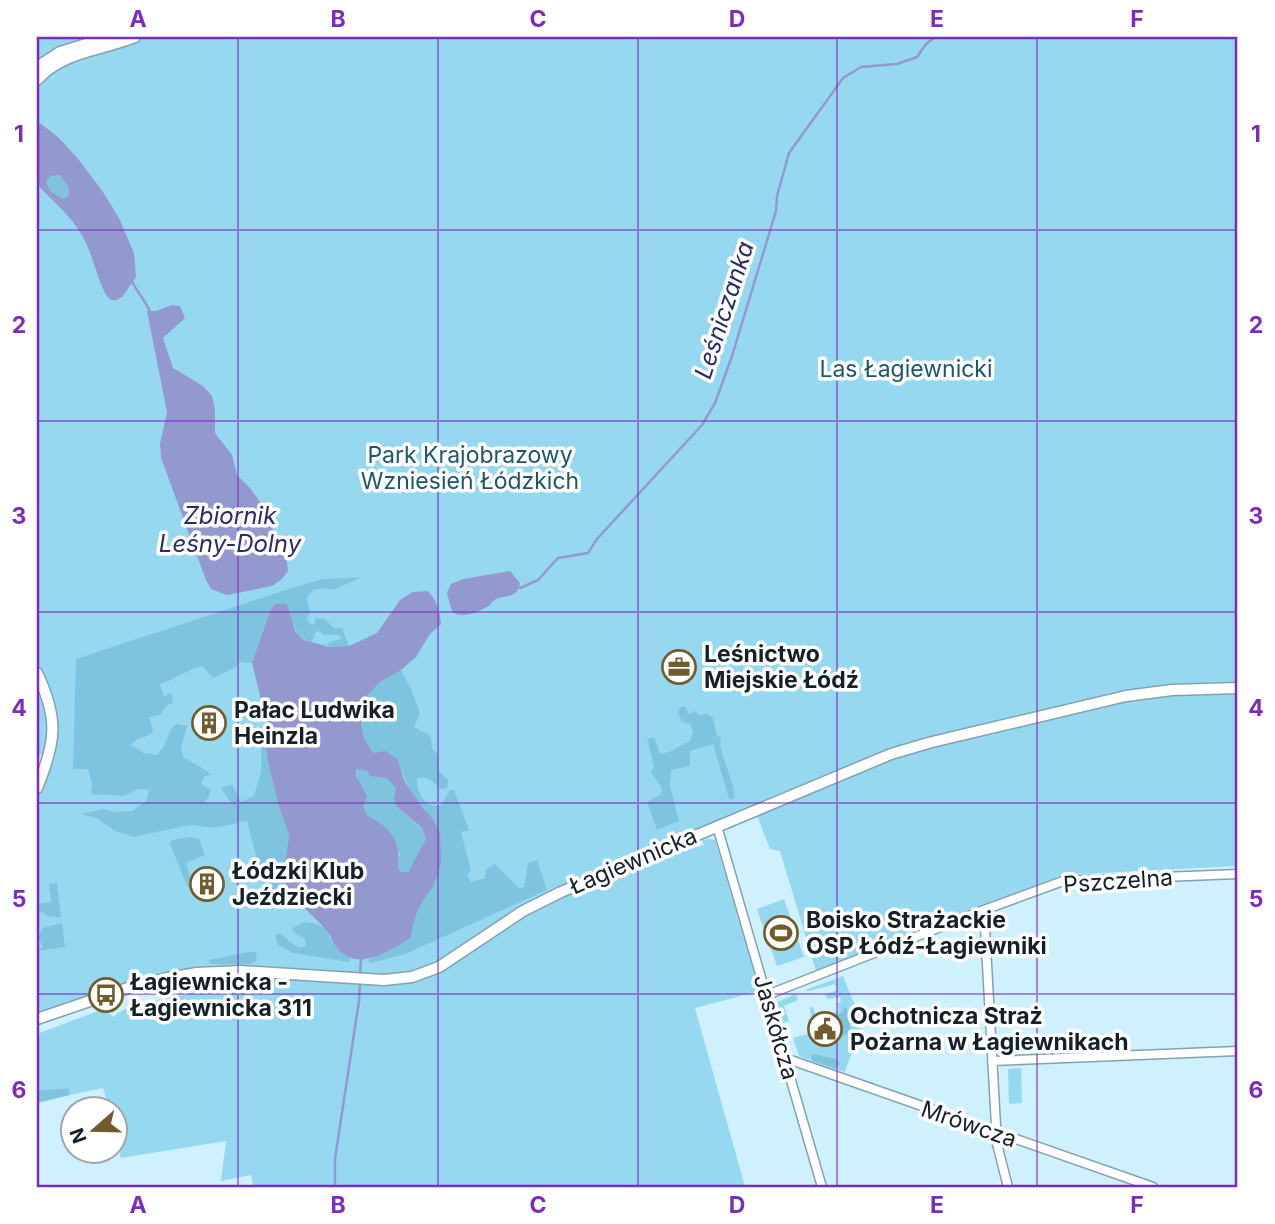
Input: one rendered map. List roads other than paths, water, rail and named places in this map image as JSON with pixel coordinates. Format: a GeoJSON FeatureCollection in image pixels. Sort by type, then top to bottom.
{"type":"FeatureCollection","features":[{"type":"Feature","properties":{"kind":"street"},"geometry":{"type":"LineString","coordinates":[[37,67],[60,52],[109,37]]}},
{"type":"Feature","properties":{"kind":"street"},"geometry":{"type":"LineString","coordinates":[[37,80],[61,60],[135,37]]}},
{"type":"Feature","properties":{"kind":"street"},"geometry":{"type":"LineString","coordinates":[[37,673],[47,697],[53,723],[52,746],[40,771],[37,788]]}},
{"type":"Feature","properties":{"kind":"street","name":"Łagiewnicka"},"geometry":{"type":"LineString","coordinates":[[37,1019],[131,987],[182,975],[241,971],[368,980],[401,979],[424,973],[453,958],[542,901],[891,754],[1126,696],[1172,690],[1238,688]]}},
{"type":"Feature","properties":{"kind":"street","name":"Jaskółcza"},"geometry":{"type":"LineString","coordinates":[[717,826],[822,1187]]}},
{"type":"Feature","properties":{"kind":"street","name":"Pszczelna"},"geometry":{"type":"LineString","coordinates":[[766,995],[1063,881],[1238,874]]}},
{"type":"Feature","properties":{"kind":"street"},"geometry":{"type":"LineString","coordinates":[[984,911],[996,1133],[1008,1187]]}},
{"type":"Feature","properties":{"kind":"street"},"geometry":{"type":"LineString","coordinates":[[992,1061],[1238,1051]]}},
{"type":"Feature","properties":{"kind":"street","name":"Mrówcza"},"geometry":{"type":"LineString","coordinates":[[785,1058],[1153,1187]]}},
{"type":"Feature","properties":{"kind":"water"},"geometry":{"type":"Polygon","coordinates":[[[40,123],[59,138],[79,160],[119,218],[134,253],[136,277],[117,300],[111,300],[106,295],[78,229],[37,184],[37,124],[40,123]],[[60,175],[51,176],[46,181],[50,191],[63,199],[68,196],[69,188],[60,175]]]}},
{"type":"Feature","properties":{"kind":"water","name":"Zbiornik Leśny-Dolny"},"geometry":{"type":"Polygon","coordinates":[[[172,305],[180,306],[185,318],[163,338],[173,368],[203,386],[212,396],[215,433],[232,455],[237,475],[266,510],[287,561],[288,571],[272,586],[227,595],[211,589],[161,458],[160,444],[167,412],[147,311],[156,311],[172,305]]]}},
{"type":"Feature","properties":{"kind":"water"},"geometry":{"type":"Polygon","coordinates":[[[510,571],[520,583],[515,593],[497,599],[471,614],[452,612],[447,593],[451,584],[463,579],[510,571]]]}},
{"type":"Feature","properties":{"kind":"water"},"geometry":{"type":"Polygon","coordinates":[[[428,591],[438,606],[441,624],[430,634],[416,657],[379,683],[364,699],[361,722],[364,738],[373,753],[386,751],[398,760],[404,780],[432,818],[440,833],[441,862],[433,887],[417,912],[410,938],[373,958],[353,959],[336,947],[324,928],[286,889],[285,865],[289,835],[268,761],[264,737],[267,724],[252,663],[270,611],[275,604],[286,604],[295,631],[304,640],[329,647],[349,646],[377,633],[400,600],[413,592],[428,591]],[[356,769],[356,776],[367,796],[363,807],[368,816],[389,831],[398,848],[398,868],[401,872],[408,872],[426,839],[422,828],[396,806],[396,788],[387,778],[370,776],[367,771],[356,769]]]}},
{"type":"Feature","properties":{"kind":"waterway","name":"Leśniczanka"},"geometry":{"type":"LineString","coordinates":[[520,588],[538,580],[558,558],[588,553],[597,539],[702,425],[715,403],[732,356],[776,211],[777,196],[789,153],[843,78],[861,67],[897,64],[917,57],[935,37]]}},
{"type":"Feature","properties":{"kind":"waterway"},"geometry":{"type":"LineString","coordinates":[[132,281],[151,314]]}},
{"type":"Feature","properties":{"kind":"waterway"},"geometry":{"type":"LineString","coordinates":[[360,976],[361,958]]}},
{"type":"Feature","properties":{"kind":"waterway"},"geometry":{"type":"LineString","coordinates":[[335,1187],[335,1159],[360,982]]}},
{"type":"Feature","properties":{"kind":"place","name":"Leśnictwo Miejskie Łódź"},"geometry":{"type":"Point","coordinates":[679,667]}},
{"type":"Feature","properties":{"kind":"place","name":"Pałac Ludwika Heinzla"},"geometry":{"type":"Point","coordinates":[209,723]}},
{"type":"Feature","properties":{"kind":"place","name":"Łódzki Klub Jeździecki"},"geometry":{"type":"Point","coordinates":[207,884]}},
{"type":"Feature","properties":{"kind":"place","name":"Boisko Strażackie OSP Łódź-Łagiewniki"},"geometry":{"type":"Point","coordinates":[781,933]}},
{"type":"Feature","properties":{"kind":"place","name":"Łagiewnicka - Łagiewnicka 311"},"geometry":{"type":"Point","coordinates":[106,995]}},
{"type":"Feature","properties":{"kind":"place","name":"Ochotnicza Straż Pożarna w Łagiewnikach"},"geometry":{"type":"Point","coordinates":[825,1029]}},
{"type":"Feature","properties":{"kind":"park label","name":"Las Łagiewnicki"},"geometry":{"type":"Point","coordinates":[906,369]}},
{"type":"Feature","properties":{"kind":"park label","name":"Park Krajobrazowy Wzniesień Łódzkich"},"geometry":{"type":"Point","coordinates":[470,468]}}]}
